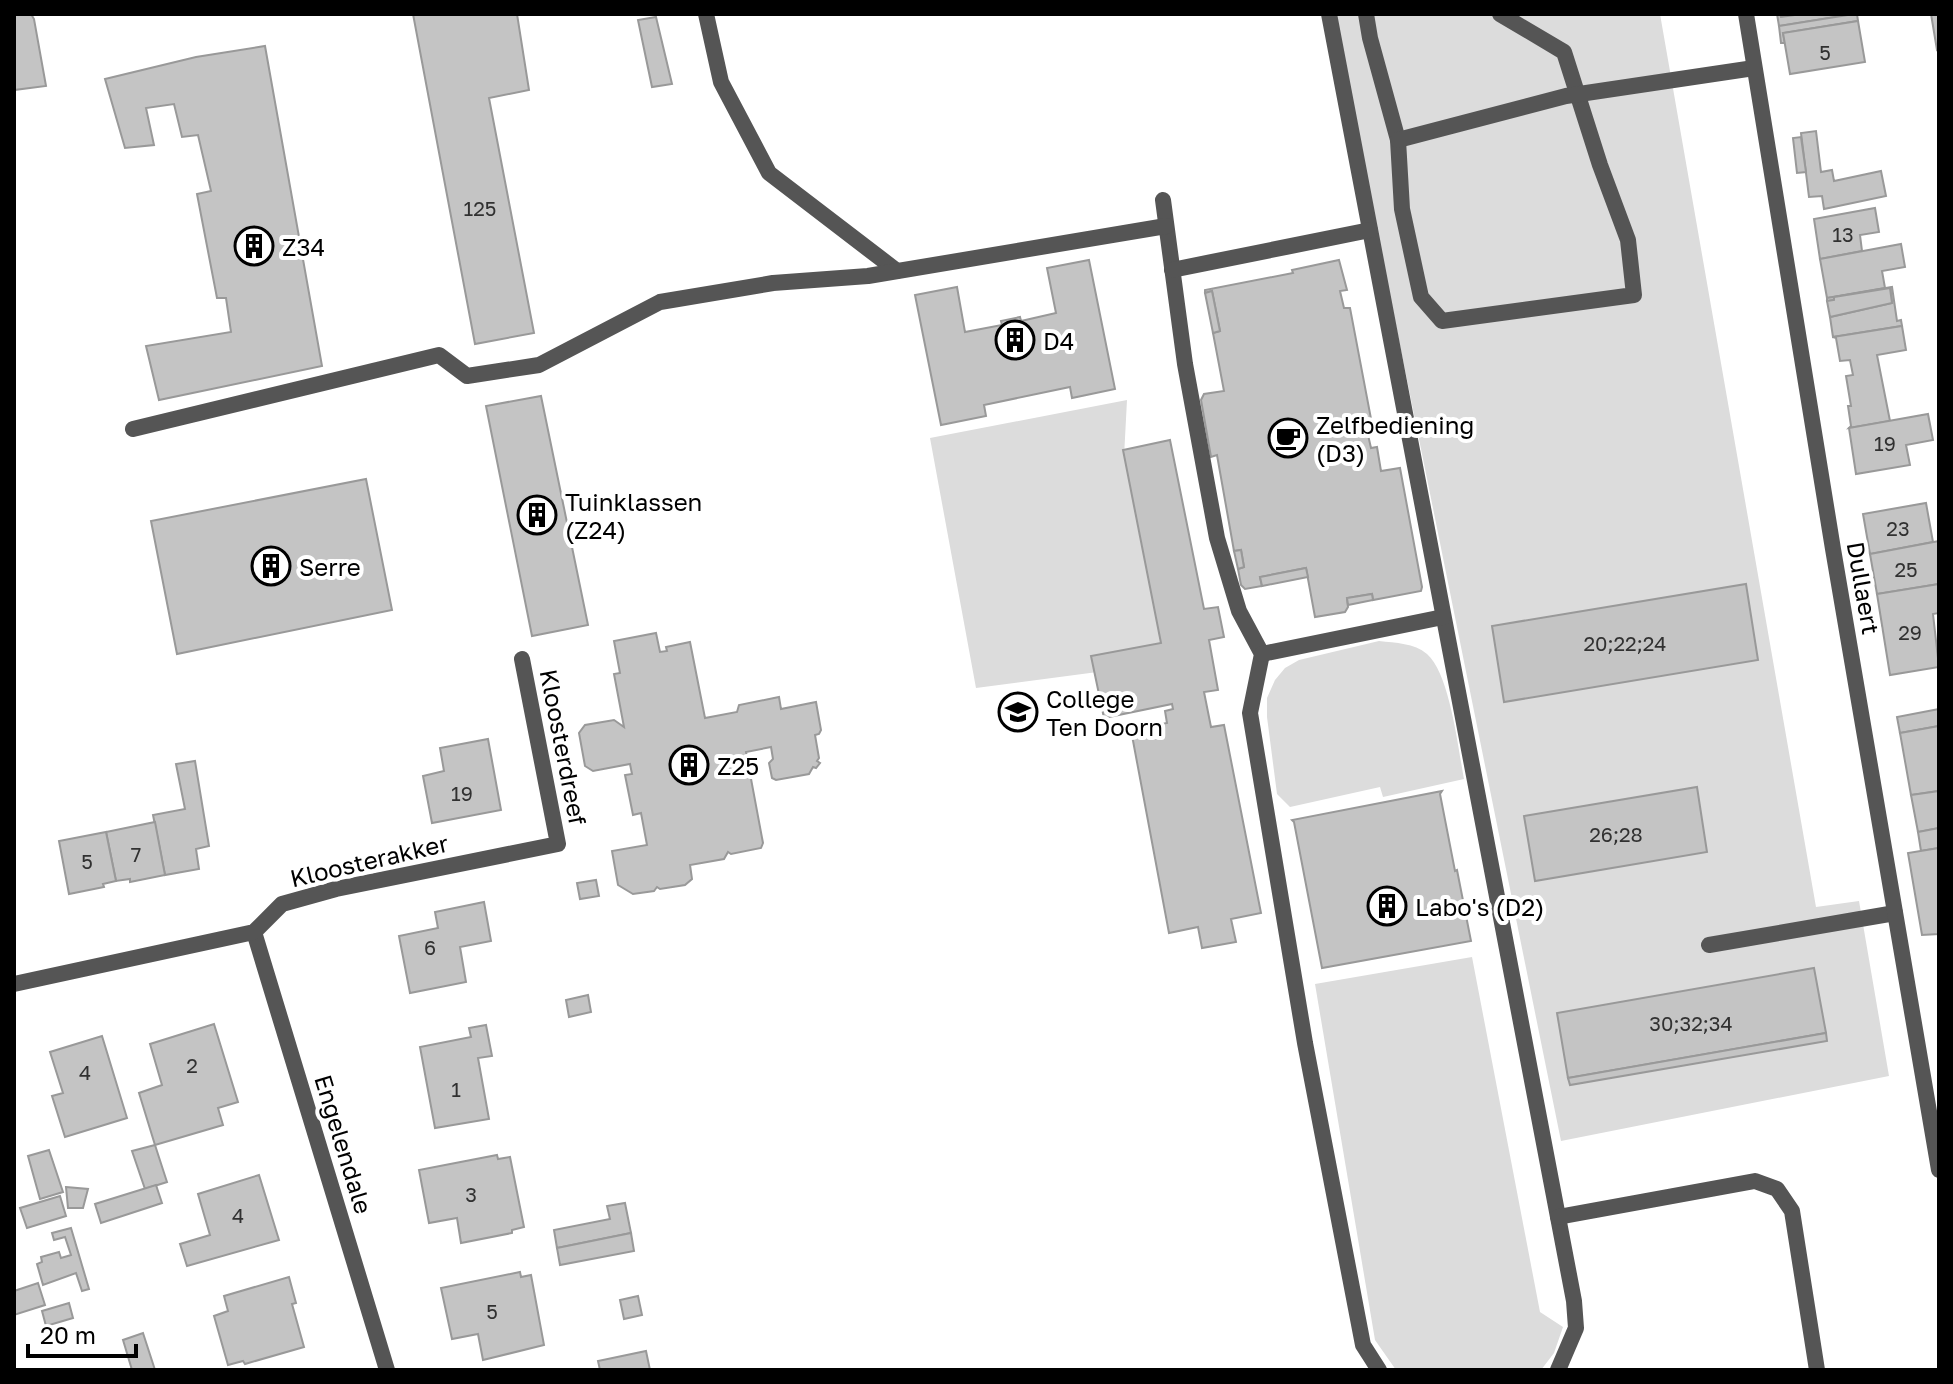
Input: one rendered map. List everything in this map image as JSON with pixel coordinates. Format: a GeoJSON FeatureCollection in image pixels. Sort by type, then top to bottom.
{"type":"FeatureCollection","features":[{"type":"Feature","properties":{"kind":"street"},"geometry":{"type":"LineString","coordinates":[[706,14],[721,82],[769,173],[897,271]]}},
{"type":"Feature","properties":{"kind":"street"},"geometry":{"type":"LineString","coordinates":[[1329,14],[1574,1301],[1576,1328],[1558,1370]]}},
{"type":"Feature","properties":{"kind":"street"},"geometry":{"type":"LineString","coordinates":[[1366,14],[1398,140],[1402,209],[1421,297],[1442,321],[1634,295],[1628,240],[1564,52],[1500,14]]}},
{"type":"Feature","properties":{"kind":"street","name":"Dullaert"},"geometry":{"type":"LineString","coordinates":[[1746,14],[1939,1170]]}},
{"type":"Feature","properties":{"kind":"street"},"geometry":{"type":"LineString","coordinates":[[1398,140],[1577,94],[1754,68]]}},
{"type":"Feature","properties":{"kind":"street"},"geometry":{"type":"LineString","coordinates":[[1163,200],[1185,364],[1217,538],[1239,611],[1262,654],[1250,713],[1305,1043],[1360,1330],[1363,1345],[1379,1370]]}},
{"type":"Feature","properties":{"kind":"street"},"geometry":{"type":"LineString","coordinates":[[133,429],[439,355],[467,376],[539,365],[660,302],[773,283],[897,271],[1166,226]]}},
{"type":"Feature","properties":{"kind":"street"},"geometry":{"type":"LineString","coordinates":[[1172,270],[1370,230]]}},
{"type":"Feature","properties":{"kind":"street"},"geometry":{"type":"LineString","coordinates":[[1262,654],[1443,617]]}},
{"type":"Feature","properties":{"kind":"street","name":"Kloosterdreef"},"geometry":{"type":"LineString","coordinates":[[522,659],[558,844]]}},
{"type":"Feature","properties":{"kind":"street","name":"Kloosterakker"},"geometry":{"type":"LineString","coordinates":[[254,932],[282,904],[336,889],[558,844]]}},
{"type":"Feature","properties":{"kind":"street"},"geometry":{"type":"LineString","coordinates":[[1709,945],[1895,913]]}},
{"type":"Feature","properties":{"kind":"street"},"geometry":{"type":"LineString","coordinates":[[14,984],[254,932]]}},
{"type":"Feature","properties":{"kind":"street","name":"Engelendale"},"geometry":{"type":"LineString","coordinates":[[254,932],[387,1370]]}},
{"type":"Feature","properties":{"kind":"street"},"geometry":{"type":"LineString","coordinates":[[1558,1217],[1755,1181],[1777,1189],[1792,1211],[1817,1370]]}},
{"type":"Feature","properties":{"kind":"shaded area"},"geometry":{"type":"Polygon","coordinates":[[[1333,14],[1660,14],[1816,907],[1859,901],[1889,1076],[1561,1141],[1333,14]]]}},
{"type":"Feature","properties":{"kind":"shaded area"},"geometry":{"type":"Polygon","coordinates":[[[1127,400],[1124,457],[1168,657],[1105,671],[976,688],[930,438],[1127,400]]]}},
{"type":"Feature","properties":{"kind":"shaded area"},"geometry":{"type":"Polygon","coordinates":[[[1379,641],[1416,648],[1427,654],[1435,664],[1452,712],[1464,779],[1383,797],[1380,787],[1290,807],[1277,794],[1267,717],[1267,698],[1275,680],[1285,668],[1299,660],[1379,641]]]}},
{"type":"Feature","properties":{"kind":"shaded area"},"geometry":{"type":"Polygon","coordinates":[[[1472,957],[1540,1312],[1563,1327],[1554,1353],[1541,1370],[1396,1370],[1375,1340],[1315,984],[1472,957]]]}},
{"type":"Feature","properties":{"kind":"building"},"geometry":{"type":"Polygon","coordinates":[[[14,14],[31,14],[34,19],[46,86],[14,90],[14,14]]]}},
{"type":"Feature","properties":{"kind":"building"},"geometry":{"type":"Polygon","coordinates":[[[413,14],[517,14],[529,90],[489,98],[534,333],[475,344],[413,14]]]}},
{"type":"Feature","properties":{"kind":"building"},"geometry":{"type":"Polygon","coordinates":[[[1777,14],[1781,17],[1854,14],[1779,26],[1777,14]]]}},
{"type":"Feature","properties":{"kind":"building"},"geometry":{"type":"Polygon","coordinates":[[[1857,14],[1858,21],[1783,33],[1785,43],[1781,43],[1779,26],[1857,14]]]}},
{"type":"Feature","properties":{"kind":"building"},"geometry":{"type":"Polygon","coordinates":[[[1931,14],[1939,14],[1937,50],[1931,14]]]}},
{"type":"Feature","properties":{"kind":"building"},"geometry":{"type":"Polygon","coordinates":[[[656,17],[672,84],[652,87],[638,20],[656,17]]]}},
{"type":"Feature","properties":{"kind":"building"},"geometry":{"type":"Polygon","coordinates":[[[1858,21],[1865,62],[1790,74],[1783,33],[1858,21]]]}},
{"type":"Feature","properties":{"kind":"building","name":"Z34"},"geometry":{"type":"Polygon","coordinates":[[[265,46],[322,366],[159,400],[146,346],[231,332],[226,298],[217,298],[197,194],[211,191],[198,135],[182,137],[174,104],[146,108],[154,145],[125,148],[105,79],[196,57],[265,46]]]}},
{"type":"Feature","properties":{"kind":"building"},"geometry":{"type":"Polygon","coordinates":[[[1816,131],[1821,172],[1832,170],[1834,181],[1881,171],[1886,196],[1824,209],[1822,196],[1809,197],[1801,133],[1816,131]]]}},
{"type":"Feature","properties":{"kind":"building"},"geometry":{"type":"Polygon","coordinates":[[[1801,137],[1806,172],[1797,173],[1793,138],[1801,137]]]}},
{"type":"Feature","properties":{"kind":"building"},"geometry":{"type":"Polygon","coordinates":[[[1875,208],[1879,232],[1860,235],[1862,251],[1820,259],[1814,219],[1875,208]]]}},
{"type":"Feature","properties":{"kind":"building"},"geometry":{"type":"Polygon","coordinates":[[[1901,244],[1905,267],[1882,271],[1885,288],[1827,298],[1820,259],[1901,244]]]}},
{"type":"Feature","properties":{"kind":"building","name":"D4"},"geometry":{"type":"Polygon","coordinates":[[[1089,260],[1115,389],[1072,398],[1070,387],[984,405],[986,416],[941,425],[915,295],[957,287],[965,332],[1002,325],[1001,321],[1020,317],[1021,321],[1056,313],[1047,268],[1089,260]]]}},
{"type":"Feature","properties":{"kind":"building","name":"Zelfbediening (D3)"},"geometry":{"type":"Polygon","coordinates":[[[1339,260],[1347,290],[1340,291],[1344,308],[1350,308],[1372,424],[1366,426],[1371,448],[1377,447],[1381,471],[1400,468],[1422,587],[1421,591],[1373,600],[1372,594],[1347,598],[1345,612],[1315,617],[1306,568],[1260,577],[1262,586],[1245,589],[1241,585],[1238,569],[1244,567],[1241,550],[1234,551],[1217,455],[1211,457],[1201,400],[1204,394],[1224,391],[1213,333],[1220,331],[1212,291],[1205,293],[1205,290],[1293,273],[1292,270],[1339,260]]]}},
{"type":"Feature","properties":{"kind":"building"},"geometry":{"type":"Polygon","coordinates":[[[1892,287],[1897,321],[1901,320],[1902,326],[1833,337],[1830,317],[1892,303],[1890,288],[1834,297],[1834,300],[1827,301],[1827,298],[1892,287]]]}},
{"type":"Feature","properties":{"kind":"building"},"geometry":{"type":"Polygon","coordinates":[[[1890,288],[1892,303],[1830,317],[1827,301],[1834,300],[1834,297],[1890,288]]]}},
{"type":"Feature","properties":{"kind":"building"},"geometry":{"type":"Polygon","coordinates":[[[1212,291],[1220,331],[1213,333],[1205,293],[1212,291]]]}},
{"type":"Feature","properties":{"kind":"building"},"geometry":{"type":"Polygon","coordinates":[[[1902,326],[1906,350],[1877,355],[1890,421],[1849,428],[1848,406],[1851,406],[1846,376],[1853,375],[1850,360],[1840,361],[1836,338],[1833,337],[1902,326]]]}},
{"type":"Feature","properties":{"kind":"building","name":"Tuinklassen (Z24)"},"geometry":{"type":"Polygon","coordinates":[[[541,396],[588,625],[532,636],[486,406],[541,396]]]}},
{"type":"Feature","properties":{"kind":"building"},"geometry":{"type":"Polygon","coordinates":[[[1928,414],[1933,440],[1906,445],[1910,465],[1856,474],[1849,428],[1928,414]]]}},
{"type":"Feature","properties":{"kind":"building"},"geometry":{"type":"Polygon","coordinates":[[[1170,440],[1204,609],[1218,607],[1224,637],[1209,640],[1218,690],[1204,692],[1211,727],[1224,725],[1261,913],[1231,919],[1236,942],[1202,948],[1198,927],[1169,933],[1131,730],[1167,723],[1165,711],[1173,709],[1172,704],[1104,718],[1091,656],[1161,643],[1123,450],[1170,440]]]}},
{"type":"Feature","properties":{"kind":"building","name":"Serre"},"geometry":{"type":"Polygon","coordinates":[[[366,479],[392,610],[177,654],[151,521],[366,479]]]}},
{"type":"Feature","properties":{"kind":"building"},"geometry":{"type":"Polygon","coordinates":[[[1926,503],[1933,542],[1870,554],[1863,514],[1926,503]]]}},
{"type":"Feature","properties":{"kind":"building"},"geometry":{"type":"Polygon","coordinates":[[[1939,541],[1939,584],[1877,594],[1870,554],[1939,541]]]}},
{"type":"Feature","properties":{"kind":"building"},"geometry":{"type":"Polygon","coordinates":[[[1241,550],[1244,567],[1238,569],[1234,551],[1241,550]]]}},
{"type":"Feature","properties":{"kind":"building"},"geometry":{"type":"Polygon","coordinates":[[[1306,568],[1308,577],[1262,586],[1260,577],[1306,568]]]}},
{"type":"Feature","properties":{"kind":"building"},"geometry":{"type":"Polygon","coordinates":[[[1746,584],[1758,660],[1504,702],[1492,626],[1746,584]]]}},
{"type":"Feature","properties":{"kind":"building"},"geometry":{"type":"Polygon","coordinates":[[[1939,584],[1939,613],[1933,614],[1939,667],[1890,675],[1877,594],[1939,584]]]}},
{"type":"Feature","properties":{"kind":"building"},"geometry":{"type":"Polygon","coordinates":[[[1372,594],[1373,600],[1348,605],[1347,598],[1372,594]]]}},
{"type":"Feature","properties":{"kind":"building","name":"Z25"},"geometry":{"type":"Polygon","coordinates":[[[656,633],[660,652],[667,651],[666,647],[690,642],[705,718],[737,712],[739,705],[779,697],[781,709],[816,702],[821,730],[815,735],[817,761],[820,763],[809,774],[776,780],[772,778],[769,763],[773,759],[771,747],[746,752],[763,843],[761,848],[728,852],[724,859],[690,865],[692,879],[685,885],[657,887],[654,891],[633,894],[618,885],[612,851],[647,845],[641,813],[633,815],[625,775],[632,774],[630,764],[593,771],[585,766],[579,733],[585,725],[614,720],[624,727],[614,674],[620,673],[614,641],[656,633]]]}},
{"type":"Feature","properties":{"kind":"building"},"geometry":{"type":"Polygon","coordinates":[[[1939,709],[1939,726],[1900,733],[1897,717],[1939,709]]]}},
{"type":"Feature","properties":{"kind":"building"},"geometry":{"type":"Polygon","coordinates":[[[1939,726],[1939,791],[1911,795],[1900,733],[1939,726]]]}},
{"type":"Feature","properties":{"kind":"building"},"geometry":{"type":"Polygon","coordinates":[[[488,739],[501,810],[432,823],[423,776],[444,771],[440,748],[488,739]]]}},
{"type":"Feature","properties":{"kind":"building"},"geometry":{"type":"Polygon","coordinates":[[[195,761],[209,846],[196,849],[199,869],[165,875],[153,815],[185,809],[176,764],[195,761]]]}},
{"type":"Feature","properties":{"kind":"building"},"geometry":{"type":"Polygon","coordinates":[[[1697,787],[1707,852],[1535,881],[1524,816],[1697,787]]]}},
{"type":"Feature","properties":{"kind":"building","name":"Labo's (D2)"},"geometry":{"type":"Polygon","coordinates":[[[1442,791],[1440,794],[1471,941],[1322,968],[1292,820],[1442,791]]]}},
{"type":"Feature","properties":{"kind":"building"},"geometry":{"type":"Polygon","coordinates":[[[1939,791],[1939,828],[1918,832],[1911,795],[1939,791]]]}},
{"type":"Feature","properties":{"kind":"building"},"geometry":{"type":"Polygon","coordinates":[[[155,822],[165,875],[130,882],[130,879],[116,881],[106,832],[155,822]]]}},
{"type":"Feature","properties":{"kind":"building"},"geometry":{"type":"Polygon","coordinates":[[[1939,828],[1939,848],[1921,851],[1918,832],[1939,828]]]}},
{"type":"Feature","properties":{"kind":"building"},"geometry":{"type":"Polygon","coordinates":[[[106,832],[116,881],[103,884],[104,887],[69,894],[59,841],[106,832]]]}},
{"type":"Feature","properties":{"kind":"building"},"geometry":{"type":"Polygon","coordinates":[[[1939,848],[1939,934],[1922,935],[1908,853],[1939,848]]]}},
{"type":"Feature","properties":{"kind":"building"},"geometry":{"type":"Polygon","coordinates":[[[596,880],[599,896],[580,899],[577,883],[596,880]]]}},
{"type":"Feature","properties":{"kind":"building"},"geometry":{"type":"Polygon","coordinates":[[[484,902],[491,941],[460,947],[466,982],[410,993],[399,936],[438,928],[435,912],[484,902]]]}},
{"type":"Feature","properties":{"kind":"building"},"geometry":{"type":"Polygon","coordinates":[[[1814,968],[1826,1033],[1568,1078],[1557,1013],[1814,968]]]}},
{"type":"Feature","properties":{"kind":"building"},"geometry":{"type":"Polygon","coordinates":[[[588,995],[591,1012],[569,1017],[566,1000],[588,995]]]}},
{"type":"Feature","properties":{"kind":"building"},"geometry":{"type":"Polygon","coordinates":[[[214,1024],[238,1102],[218,1108],[223,1125],[155,1145],[139,1093],[162,1085],[150,1044],[214,1024]]]}},
{"type":"Feature","properties":{"kind":"building"},"geometry":{"type":"Polygon","coordinates":[[[486,1025],[492,1056],[478,1058],[489,1119],[435,1128],[420,1047],[471,1037],[469,1028],[486,1025]]]}},
{"type":"Feature","properties":{"kind":"building"},"geometry":{"type":"Polygon","coordinates":[[[1826,1033],[1827,1041],[1570,1085],[1568,1078],[1826,1033]]]}},
{"type":"Feature","properties":{"kind":"building"},"geometry":{"type":"Polygon","coordinates":[[[102,1036],[127,1118],[65,1137],[52,1096],[63,1093],[50,1052],[102,1036]]]}},
{"type":"Feature","properties":{"kind":"building"},"geometry":{"type":"Polygon","coordinates":[[[155,1145],[167,1182],[145,1189],[132,1151],[155,1145]]]}},
{"type":"Feature","properties":{"kind":"building"},"geometry":{"type":"Polygon","coordinates":[[[49,1150],[63,1192],[40,1199],[28,1156],[49,1150]]]}},
{"type":"Feature","properties":{"kind":"building"},"geometry":{"type":"Polygon","coordinates":[[[497,1155],[498,1159],[510,1157],[524,1227],[512,1230],[512,1233],[461,1243],[457,1218],[429,1223],[419,1170],[497,1155]]]}},
{"type":"Feature","properties":{"kind":"building"},"geometry":{"type":"Polygon","coordinates":[[[259,1175],[279,1240],[187,1266],[180,1244],[210,1235],[198,1194],[259,1175]]]}},
{"type":"Feature","properties":{"kind":"building"},"geometry":{"type":"Polygon","coordinates":[[[156,1185],[162,1203],[101,1223],[95,1204],[156,1185]]]}},
{"type":"Feature","properties":{"kind":"building"},"geometry":{"type":"Polygon","coordinates":[[[66,1187],[88,1189],[83,1208],[68,1208],[66,1187]]]}},
{"type":"Feature","properties":{"kind":"building"},"geometry":{"type":"Polygon","coordinates":[[[60,1196],[66,1216],[27,1228],[20,1208],[60,1196]]]}},
{"type":"Feature","properties":{"kind":"building"},"geometry":{"type":"Polygon","coordinates":[[[625,1203],[631,1233],[557,1248],[554,1230],[610,1219],[607,1206],[625,1203]]]}},
{"type":"Feature","properties":{"kind":"building"},"geometry":{"type":"Polygon","coordinates":[[[71,1228],[89,1289],[82,1291],[76,1273],[43,1285],[37,1264],[42,1262],[41,1257],[59,1252],[61,1258],[71,1255],[65,1237],[54,1240],[52,1233],[71,1228]]]}},
{"type":"Feature","properties":{"kind":"building"},"geometry":{"type":"Polygon","coordinates":[[[631,1233],[634,1251],[560,1265],[557,1248],[631,1233]]]}},
{"type":"Feature","properties":{"kind":"building"},"geometry":{"type":"Polygon","coordinates":[[[520,1272],[521,1277],[531,1275],[544,1345],[483,1360],[478,1334],[452,1339],[441,1288],[520,1272]]]}},
{"type":"Feature","properties":{"kind":"building"},"geometry":{"type":"Polygon","coordinates":[[[289,1277],[296,1303],[292,1304],[304,1347],[245,1364],[243,1361],[228,1365],[214,1316],[228,1311],[224,1296],[289,1277]]]}},
{"type":"Feature","properties":{"kind":"building"},"geometry":{"type":"Polygon","coordinates":[[[38,1283],[45,1305],[14,1315],[14,1291],[38,1283]]]}},
{"type":"Feature","properties":{"kind":"building"},"geometry":{"type":"Polygon","coordinates":[[[638,1296],[642,1315],[624,1319],[620,1300],[638,1296]]]}},
{"type":"Feature","properties":{"kind":"building"},"geometry":{"type":"Polygon","coordinates":[[[69,1303],[73,1318],[46,1326],[42,1311],[69,1303]]]}},
{"type":"Feature","properties":{"kind":"building"},"geometry":{"type":"Polygon","coordinates":[[[143,1333],[155,1370],[132,1370],[123,1340],[143,1333]]]}},
{"type":"Feature","properties":{"kind":"building"},"geometry":{"type":"Polygon","coordinates":[[[646,1351],[650,1370],[600,1370],[598,1361],[646,1351]]]}},
{"type":"Feature","properties":{"kind":"place","name":"Z34"},"geometry":{"type":"Point","coordinates":[254,246]}},
{"type":"Feature","properties":{"kind":"place","name":"D4"},"geometry":{"type":"Point","coordinates":[1015,340]}},
{"type":"Feature","properties":{"kind":"place","name":"Zelfbediening (D3)"},"geometry":{"type":"Point","coordinates":[1288,438]}},
{"type":"Feature","properties":{"kind":"place","name":"Tuinklassen (Z24)"},"geometry":{"type":"Point","coordinates":[537,515]}},
{"type":"Feature","properties":{"kind":"place","name":"Serre"},"geometry":{"type":"Point","coordinates":[271,566]}},
{"type":"Feature","properties":{"kind":"place","name":"College Ten Doorn"},"geometry":{"type":"Point","coordinates":[1018,712]}},
{"type":"Feature","properties":{"kind":"place","name":"Z25"},"geometry":{"type":"Point","coordinates":[689,765]}},
{"type":"Feature","properties":{"kind":"place","name":"Labo's (D2)"},"geometry":{"type":"Point","coordinates":[1387,906]}}]}
